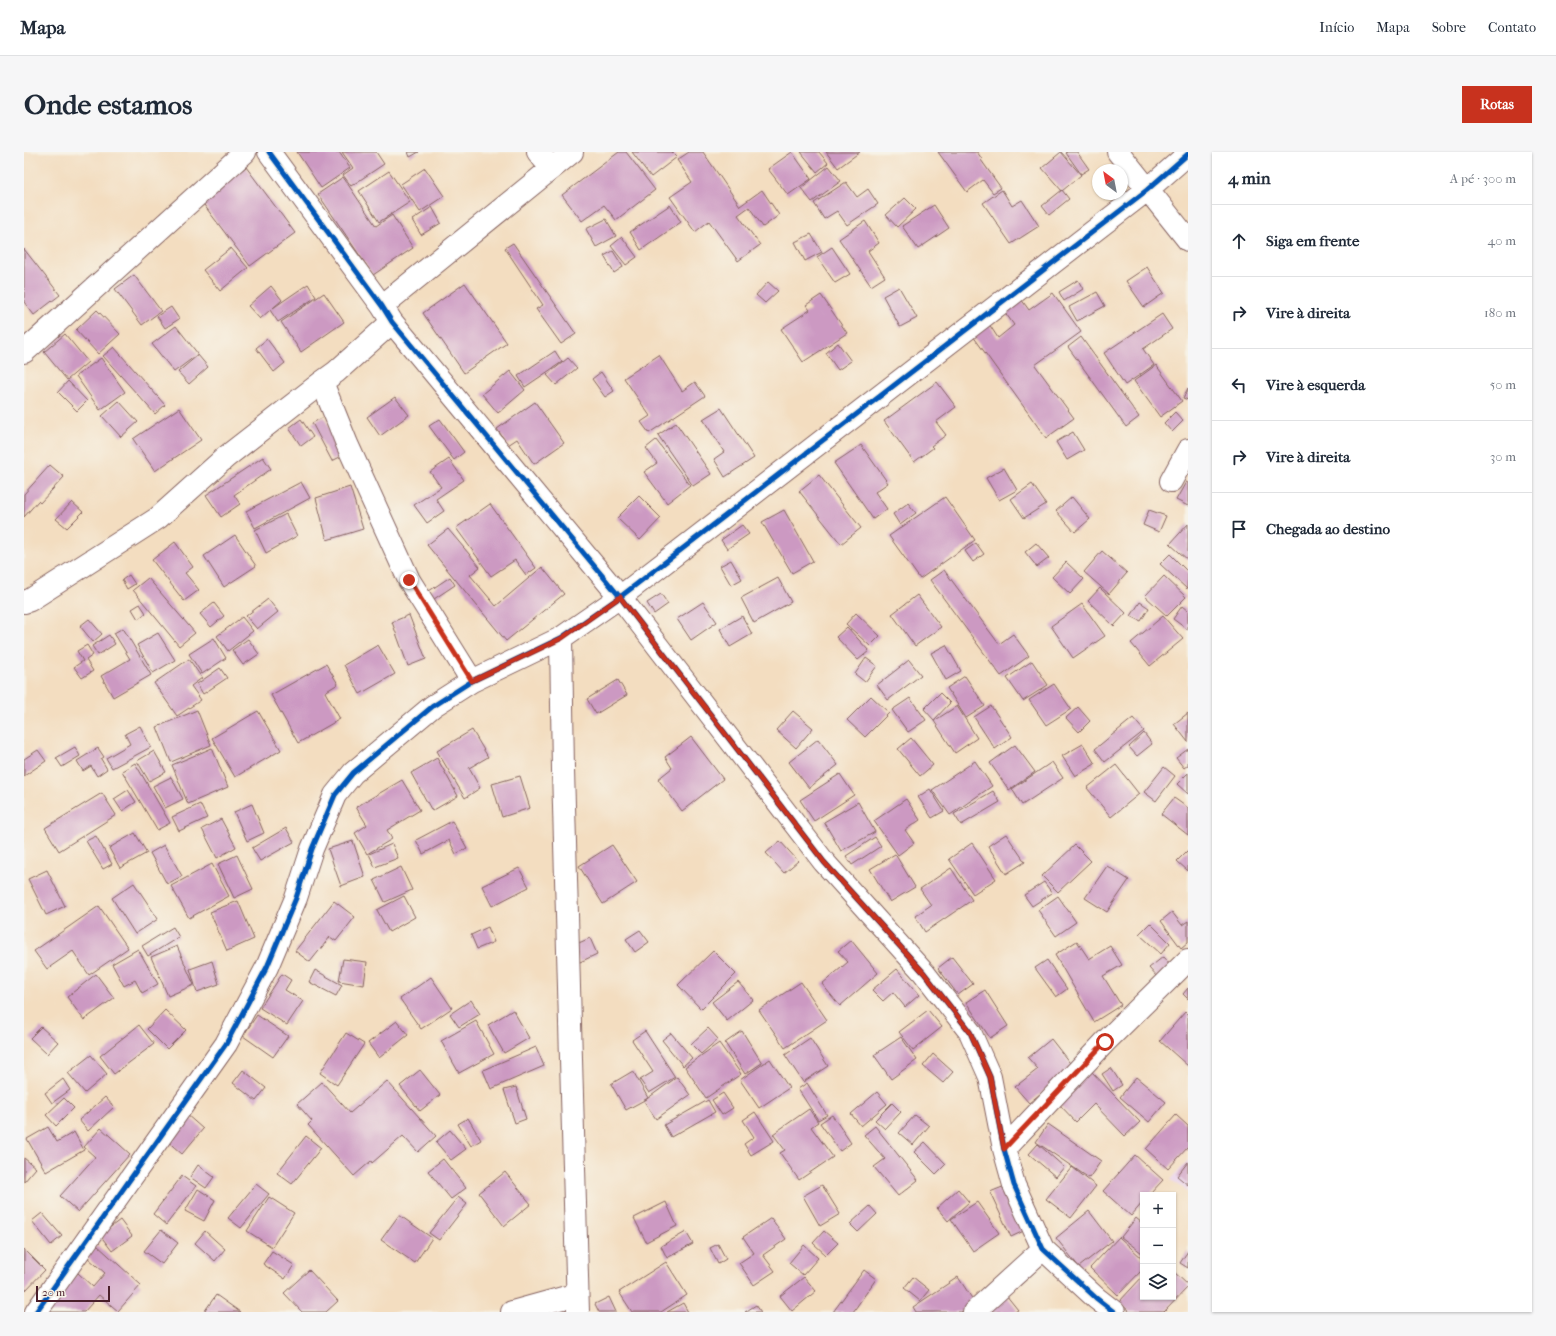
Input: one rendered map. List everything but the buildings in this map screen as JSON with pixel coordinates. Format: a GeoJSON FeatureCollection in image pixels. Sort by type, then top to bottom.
{"type":"FeatureCollection","features":[{"type":"Feature","properties":{"kind":"street"},"geometry":{"type":"LineString","coordinates":[[24,352],[245,152]]}},
{"type":"Feature","properties":{"kind":"street"},"geometry":{"type":"LineString","coordinates":[[269,152],[387,314],[620,597],[824,862],[924,973],[970,1032],[990,1077],[1004,1149],[1014,1185],[1043,1249],[1096,1298],[1114,1312]]}},
{"type":"Feature","properties":{"kind":"street"},"geometry":{"type":"LineString","coordinates":[[24,602],[30,600],[158,518],[226,457],[336,372],[387,314],[545,160],[572,152]]}},
{"type":"Feature","properties":{"kind":"street"},"geometry":{"type":"LineString","coordinates":[[1118,152],[1188,240]]}},
{"type":"Feature","properties":{"kind":"street"},"geometry":{"type":"LineString","coordinates":[[36,1312],[226,1044],[267,967],[296,898],[312,849],[335,795],[353,773],[433,706],[472,681],[562,638],[620,597],[1147,190],[1188,154]]}},
{"type":"Feature","properties":{"kind":"street"},"geometry":{"type":"LineString","coordinates":[[322,382],[347,444],[409,580],[472,681]]}},
{"type":"Feature","properties":{"kind":"street"},"geometry":{"type":"LineString","coordinates":[[1171,481],[1188,450]]}},
{"type":"Feature","properties":{"kind":"street"},"geometry":{"type":"LineString","coordinates":[[512,1312],[578,1303],[572,1031],[563,770],[562,638]]}},
{"type":"Feature","properties":{"kind":"street"},"geometry":{"type":"LineString","coordinates":[[1004,1149],[1105,1042],[1188,960]]}},
{"type":"Feature","properties":{"kind":"street"},"geometry":{"type":"LineString","coordinates":[[974,1312],[1043,1249]]}},
{"type":"Feature","properties":{"kind":"shaded area"},"geometry":{"type":"Polygon","coordinates":[[[1188,1160],[1188,1191],[1171,1180],[1188,1160]]]}},
{"type":"Feature","properties":{"kind":"cycle path"},"geometry":{"type":"LineString","coordinates":[[269,152],[382,306],[392,322],[620,597],[824,862],[924,973],[970,1032],[990,1077],[1004,1149],[1014,1185],[1043,1249],[1096,1298],[1114,1312]]}},
{"type":"Feature","properties":{"kind":"cycle path"},"geometry":{"type":"LineString","coordinates":[[36,1312],[226,1044],[267,967],[296,898],[312,849],[335,795],[353,773],[433,706],[472,681],[561,638],[620,597],[1147,190],[1188,154]]}},
{"type":"Feature","properties":{"kind":"route"},"geometry":{"type":"LineString","coordinates":[[409,580],[472,681],[562,638],[620,597],[824,862],[924,973],[970,1032],[990,1077],[1004,1149],[1105,1042]]}}]}
